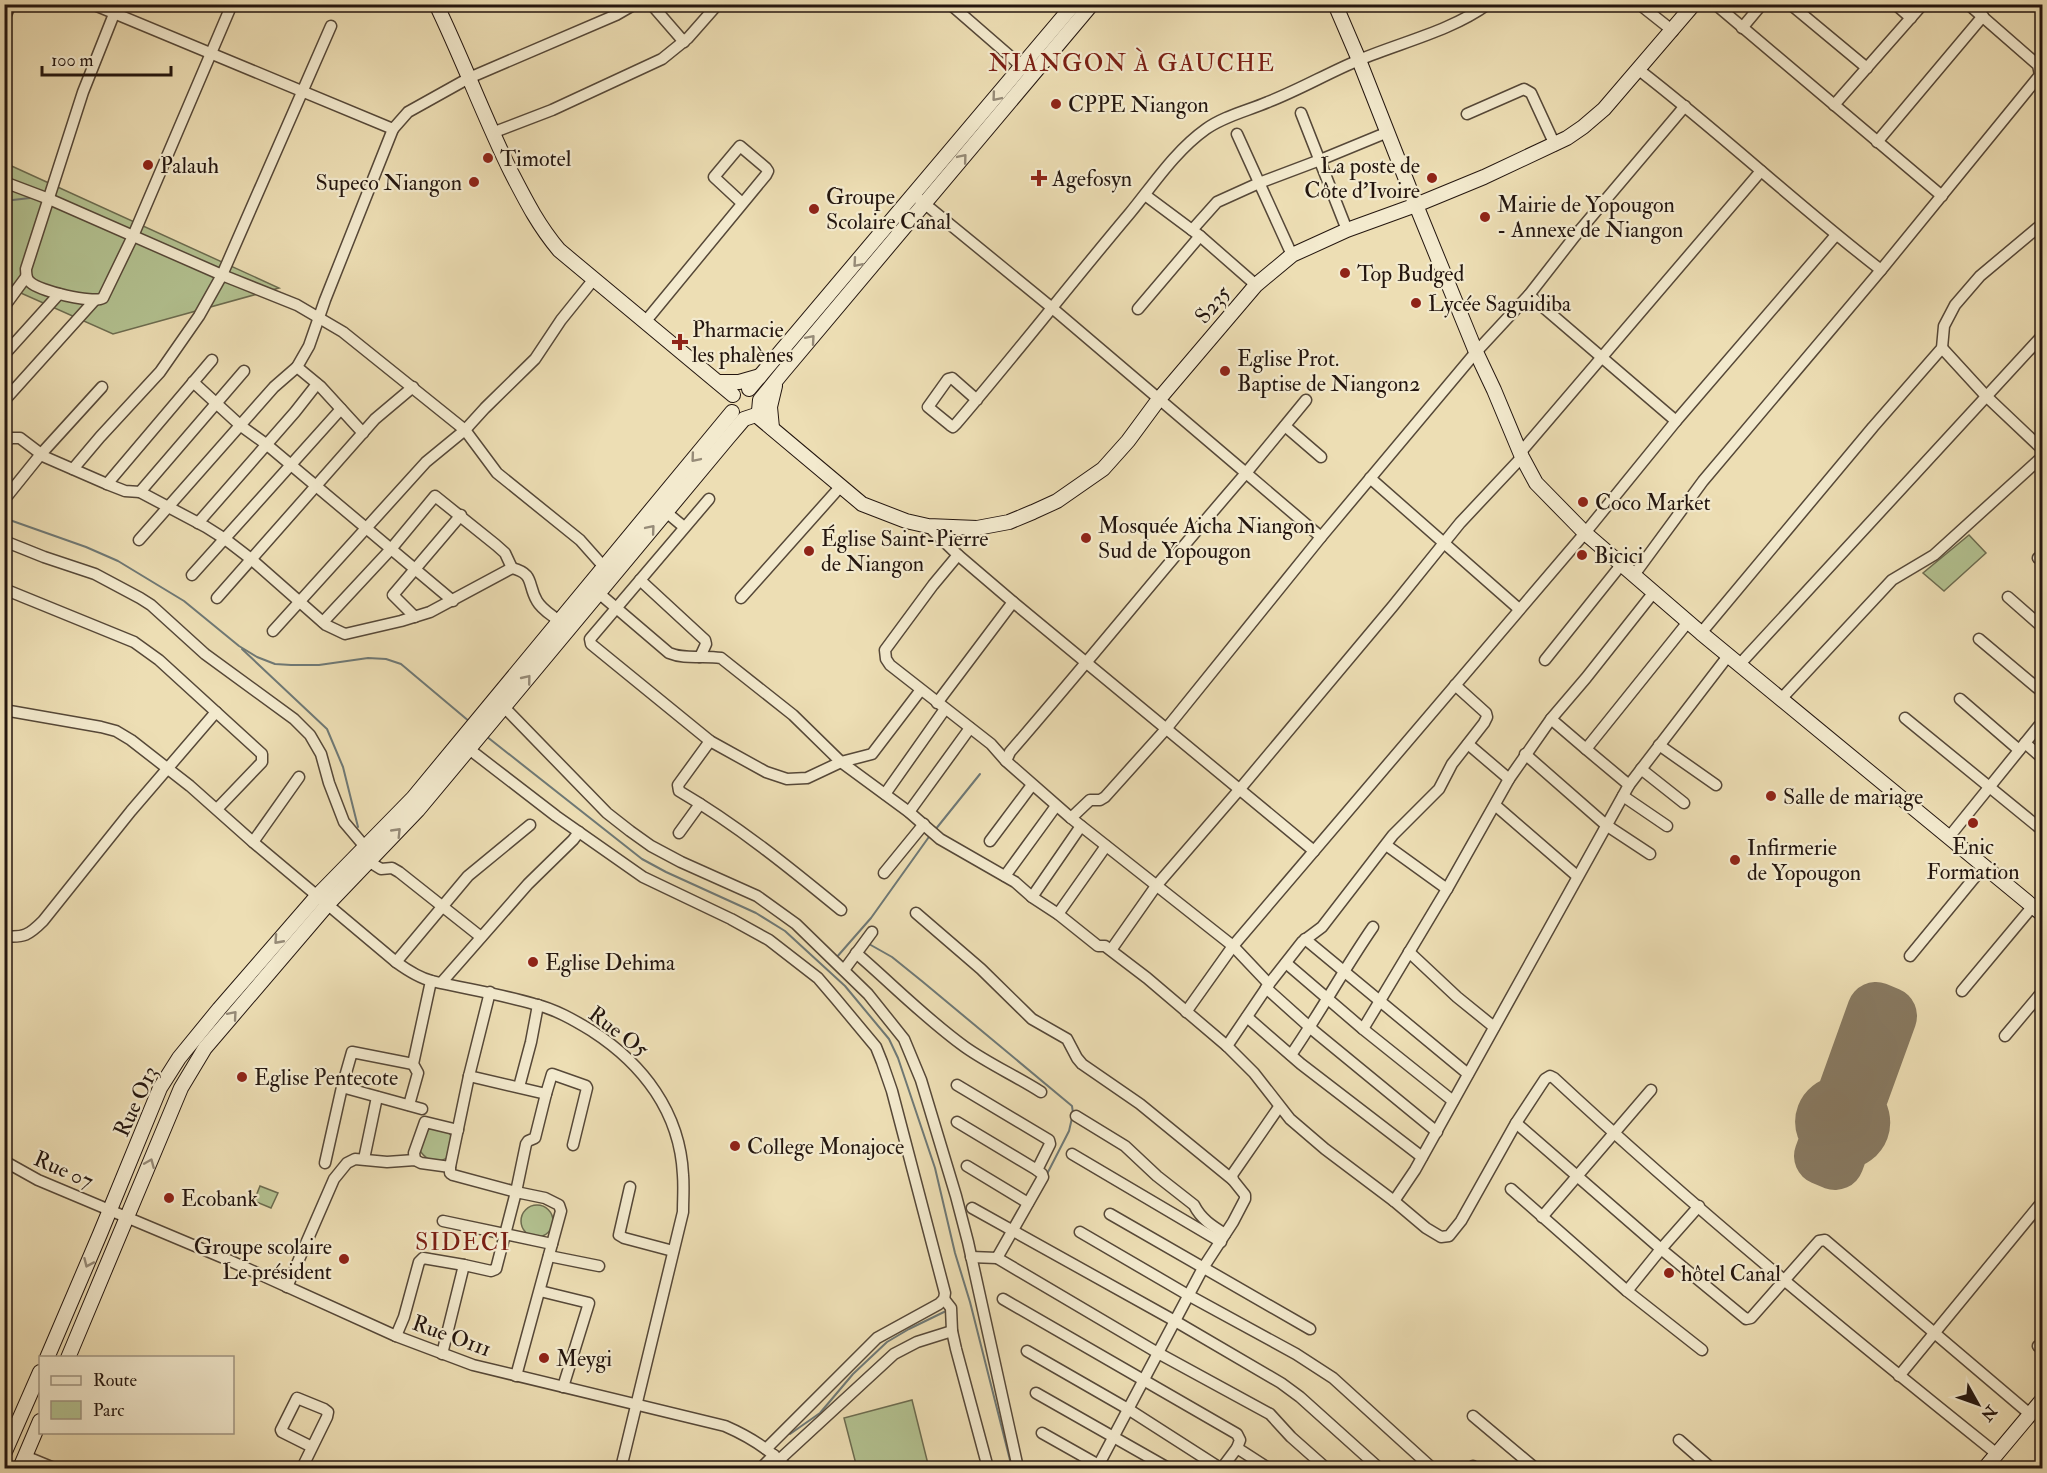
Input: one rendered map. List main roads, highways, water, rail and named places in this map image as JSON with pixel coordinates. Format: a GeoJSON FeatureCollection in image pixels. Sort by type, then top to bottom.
{"type":"FeatureCollection","features":[{"type":"Feature","properties":{"kind":"main road"},"geometry":{"type":"LineString","coordinates":[[436,4],[492,133],[535,219],[560,250],[733,395]]}},
{"type":"Feature","properties":{"kind":"main road"},"geometry":{"type":"LineString","coordinates":[[1027,71],[1074,4]]}},
{"type":"Feature","properties":{"kind":"main road"},"geometry":{"type":"LineString","coordinates":[[760,400],[920,199],[1027,71],[1092,4]]}},
{"type":"Feature","properties":{"kind":"main road"},"geometry":{"type":"LineString","coordinates":[[1335,4],[1476,352],[1521,455],[1536,483],[1585,533],[1621,565],[2038,910]]}},
{"type":"Feature","properties":{"kind":"main road","name":"S235"},"geometry":{"type":"LineString","coordinates":[[744,416],[772,428],[840,487],[862,504],[877,511],[906,521],[928,525],[977,528],[1009,522],[1057,501],[1103,469],[1256,285],[1292,255],[1347,230],[1484,177],[1555,145],[1596,116],[1640,70],[1694,4]]}},
{"type":"Feature","properties":{"kind":"main road"},"geometry":{"type":"LineString","coordinates":[[744,416],[730,404],[733,395],[737,391],[749,389],[920,199]]}},
{"type":"Feature","properties":{"kind":"main road"},"geometry":{"type":"LineString","coordinates":[[718,382],[739,382],[760,376]]}},
{"type":"Feature","properties":{"kind":"main road"},"geometry":{"type":"LineString","coordinates":[[772,428],[770,407],[778,379]]}},
{"type":"Feature","properties":{"kind":"main road"},"geometry":{"type":"LineString","coordinates":[[486,721],[504,707],[594,589],[604,567],[744,416],[760,406],[758,395],[749,389]]}},
{"type":"Feature","properties":{"kind":"main road"},"geometry":{"type":"LineString","coordinates":[[322,900],[367,855],[413,798],[471,741],[559,621],[594,589],[666,512],[744,416]]}},
{"type":"Feature","properties":{"kind":"main road","name":"Rue O13"},"geometry":{"type":"LineString","coordinates":[[48,1356],[167,1076],[212,1016],[322,900]]}},
{"type":"Feature","properties":{"kind":"main road","name":"Rue O13"},"geometry":{"type":"LineString","coordinates":[[69,1356],[181,1088],[197,1058],[322,900]]}},
{"type":"Feature","properties":{"kind":"main road"},"geometry":{"type":"LineString","coordinates":[[4,1454],[39,1374]]}},
{"type":"Feature","properties":{"kind":"main road"},"geometry":{"type":"LineString","coordinates":[[1985,1468],[2043,1401]]}},
{"type":"Feature","properties":{"kind":"main road"},"geometry":{"type":"LineString","coordinates":[[23,1462],[39,1423]]}},
{"type":"Feature","properties":{"kind":"waterway"},"geometry":{"type":"LineString","coordinates":[[4,201],[30,198]]}},
{"type":"Feature","properties":{"kind":"waterway"},"geometry":{"type":"LineString","coordinates":[[4,518],[86,547],[118,561],[184,601],[239,646],[257,657],[275,664],[291,665],[319,665],[368,658],[386,659],[401,664],[470,722]]}},
{"type":"Feature","properties":{"kind":"waterway"},"geometry":{"type":"LineString","coordinates":[[242,649],[327,729],[343,767],[358,827]]}},
{"type":"Feature","properties":{"kind":"waterway"},"geometry":{"type":"LineString","coordinates":[[486,736],[642,859],[756,913],[785,931],[845,986],[889,1039],[898,1058],[935,1168],[1012,1468]]}},
{"type":"Feature","properties":{"kind":"waterway"},"geometry":{"type":"LineString","coordinates":[[935,830],[980,774]]}},
{"type":"Feature","properties":{"kind":"waterway"},"geometry":{"type":"LineString","coordinates":[[836,958],[871,918],[931,834]]}},
{"type":"Feature","properties":{"kind":"waterway"},"geometry":{"type":"LineString","coordinates":[[869,944],[892,957],[923,982],[1072,1106],[1073,1113]]}},
{"type":"Feature","properties":{"kind":"waterway"},"geometry":{"type":"LineString","coordinates":[[1046,1176],[1069,1131],[1072,1118]]}},
{"type":"Feature","properties":{"kind":"waterway"},"geometry":{"type":"LineString","coordinates":[[790,1434],[820,1413],[853,1374],[887,1342],[946,1311]]}},
{"type":"Feature","properties":{"kind":"place","name":"CPPE Niangon"},"geometry":{"type":"Point","coordinates":[1056,104]}},
{"type":"Feature","properties":{"kind":"place","name":"Timotel"},"geometry":{"type":"Point","coordinates":[488,158]}},
{"type":"Feature","properties":{"kind":"place","name":"Palauh"},"geometry":{"type":"Point","coordinates":[148,165]}},
{"type":"Feature","properties":{"kind":"place","name":"Agefosyn"},"geometry":{"type":"Point","coordinates":[1039,178]}},
{"type":"Feature","properties":{"kind":"place","name":"La poste de Côte d’Ivoire"},"geometry":{"type":"Point","coordinates":[1432,178]}},
{"type":"Feature","properties":{"kind":"place","name":"Supeco Niangon"},"geometry":{"type":"Point","coordinates":[474,182]}},
{"type":"Feature","properties":{"kind":"place","name":"Groupe Scolaire Canal"},"geometry":{"type":"Point","coordinates":[814,209]}},
{"type":"Feature","properties":{"kind":"place","name":"Mairie de Yopougon - Annexe de Niangon"},"geometry":{"type":"Point","coordinates":[1485,217]}},
{"type":"Feature","properties":{"kind":"place","name":"Top Budged"},"geometry":{"type":"Point","coordinates":[1345,273]}},
{"type":"Feature","properties":{"kind":"place","name":"Lycée Saguidiba"},"geometry":{"type":"Point","coordinates":[1416,303]}},
{"type":"Feature","properties":{"kind":"place","name":"Pharmacie les phalènes"},"geometry":{"type":"Point","coordinates":[680,342]}},
{"type":"Feature","properties":{"kind":"place","name":"Eglise Prot. Baptise de Niangon2"},"geometry":{"type":"Point","coordinates":[1225,371]}},
{"type":"Feature","properties":{"kind":"place","name":"Coco Market"},"geometry":{"type":"Point","coordinates":[1583,502]}},
{"type":"Feature","properties":{"kind":"place","name":"Mosquée Aicha Niangon Sud de Yopougon"},"geometry":{"type":"Point","coordinates":[1086,538]}},
{"type":"Feature","properties":{"kind":"place","name":"Église Saint-Pierre de Niangon"},"geometry":{"type":"Point","coordinates":[809,551]}},
{"type":"Feature","properties":{"kind":"place","name":"Bicici"},"geometry":{"type":"Point","coordinates":[1582,555]}},
{"type":"Feature","properties":{"kind":"place","name":"Salle de mariage"},"geometry":{"type":"Point","coordinates":[1771,796]}},
{"type":"Feature","properties":{"kind":"place","name":"Enic Formation"},"geometry":{"type":"Point","coordinates":[1973,823]}},
{"type":"Feature","properties":{"kind":"place","name":"Infirmerie de Yopougon"},"geometry":{"type":"Point","coordinates":[1735,860]}},
{"type":"Feature","properties":{"kind":"place","name":"Eglise Dehima"},"geometry":{"type":"Point","coordinates":[533,962]}},
{"type":"Feature","properties":{"kind":"place","name":"Eglise Pentecote"},"geometry":{"type":"Point","coordinates":[242,1077]}},
{"type":"Feature","properties":{"kind":"place","name":"College Monajoce"},"geometry":{"type":"Point","coordinates":[735,1146]}},
{"type":"Feature","properties":{"kind":"place","name":"Ecobank"},"geometry":{"type":"Point","coordinates":[169,1198]}},
{"type":"Feature","properties":{"kind":"place","name":"Groupe scolaire Le président"},"geometry":{"type":"Point","coordinates":[344,1259]}},
{"type":"Feature","properties":{"kind":"place","name":"hôtel Canal"},"geometry":{"type":"Point","coordinates":[1669,1273]}},
{"type":"Feature","properties":{"kind":"place","name":"Meygi"},"geometry":{"type":"Point","coordinates":[544,1358]}},
{"type":"Feature","properties":{"kind":"district","name":"NIANGON À GAUCHE"},"geometry":{"type":"Point","coordinates":[1132,63]}},
{"type":"Feature","properties":{"kind":"district","name":"SIDECI"},"geometry":{"type":"Point","coordinates":[463,1242]}}]}
